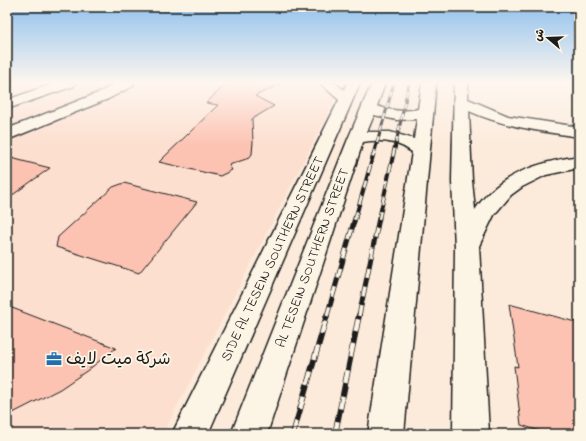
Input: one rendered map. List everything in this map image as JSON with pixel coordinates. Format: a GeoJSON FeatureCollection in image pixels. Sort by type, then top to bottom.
{"type":"FeatureCollection","features":[{"type":"Feature","properties":{"kind":"main road"},"geometry":{"type":"LineString","coordinates":[[7,136],[84,104]]}},
{"type":"Feature","properties":{"kind":"main road","name":"SIDE AL TESEIN SOUTHERN STREET"},"geometry":{"type":"LineString","coordinates":[[190,434],[344,104]]}},
{"type":"Feature","properties":{"kind":"main road","name":"AL TESEIN SOUTHERN STREET"},"geometry":{"type":"LineString","coordinates":[[249,434],[356,139],[371,104]]}},
{"type":"Feature","properties":{"kind":"main road"},"geometry":{"type":"LineString","coordinates":[[386,434],[426,104]]}},
{"type":"Feature","properties":{"kind":"main road"},"geometry":{"type":"LineString","coordinates":[[462,104],[462,181],[466,247],[472,434]]}},
{"type":"Feature","properties":{"kind":"main road"},"geometry":{"type":"LineString","coordinates":[[479,104],[505,120],[576,130]]}},
{"type":"Feature","properties":{"kind":"main road"},"geometry":{"type":"LineString","coordinates":[[369,108],[384,114],[402,116],[425,112]]}},
{"type":"Feature","properties":{"kind":"main road"},"geometry":{"type":"LineString","coordinates":[[356,139],[378,135],[394,137],[409,142],[421,151]]}},
{"type":"Feature","properties":{"kind":"main road"},"geometry":{"type":"LineString","coordinates":[[466,247],[486,210],[505,189],[519,179],[541,170],[564,163],[579,162]]}},
{"type":"Feature","properties":{"kind":"shaded area"},"geometry":{"type":"Polygon","coordinates":[[[7,104],[333,104],[163,434],[7,434],[7,104]]]}},
{"type":"Feature","properties":{"kind":"building"},"geometry":{"type":"Polygon","coordinates":[[[209,104],[269,104],[274,106],[252,119],[253,142],[252,154],[249,158],[229,165],[232,170],[220,176],[159,162],[218,105],[209,104]]]}},
{"type":"Feature","properties":{"kind":"building"},"geometry":{"type":"Polygon","coordinates":[[[7,157],[50,168],[7,199],[7,157]]]}},
{"type":"Feature","properties":{"kind":"building"},"geometry":{"type":"Polygon","coordinates":[[[124,183],[197,202],[139,273],[56,247],[58,237],[113,187],[124,183]]]}},
{"type":"Feature","properties":{"kind":"building"},"geometry":{"type":"Polygon","coordinates":[[[509,304],[579,323],[579,434],[549,434],[521,425],[514,366],[518,367],[509,304]]]}},
{"type":"Feature","properties":{"kind":"building","name":"شركة ميت لايف"},"geometry":{"type":"Polygon","coordinates":[[[7,306],[116,348],[88,370],[60,389],[7,416],[7,306]]]}},
{"type":"Feature","properties":{"kind":"railway"},"geometry":{"type":"LineString","coordinates":[[377,143],[388,104]]}},
{"type":"Feature","properties":{"kind":"railway"},"geometry":{"type":"LineString","coordinates":[[396,143],[405,104]]}},
{"type":"Feature","properties":{"kind":"railway"},"geometry":{"type":"LineString","coordinates":[[355,219],[377,142]]}},
{"type":"Feature","properties":{"kind":"railway"},"geometry":{"type":"LineString","coordinates":[[379,219],[396,142]]}},
{"type":"Feature","properties":{"kind":"railway"},"geometry":{"type":"LineString","coordinates":[[327,316],[355,218]]}},
{"type":"Feature","properties":{"kind":"railway"},"geometry":{"type":"LineString","coordinates":[[359,316],[379,218]]}},
{"type":"Feature","properties":{"kind":"railway"},"geometry":{"type":"LineString","coordinates":[[293,434],[327,315]]}},
{"type":"Feature","properties":{"kind":"railway"},"geometry":{"type":"LineString","coordinates":[[335,434],[359,315]]}},
{"type":"Feature","properties":{"kind":"place","name":"شركة ميت لايف"},"geometry":{"type":"Point","coordinates":[54,359]}}]}
